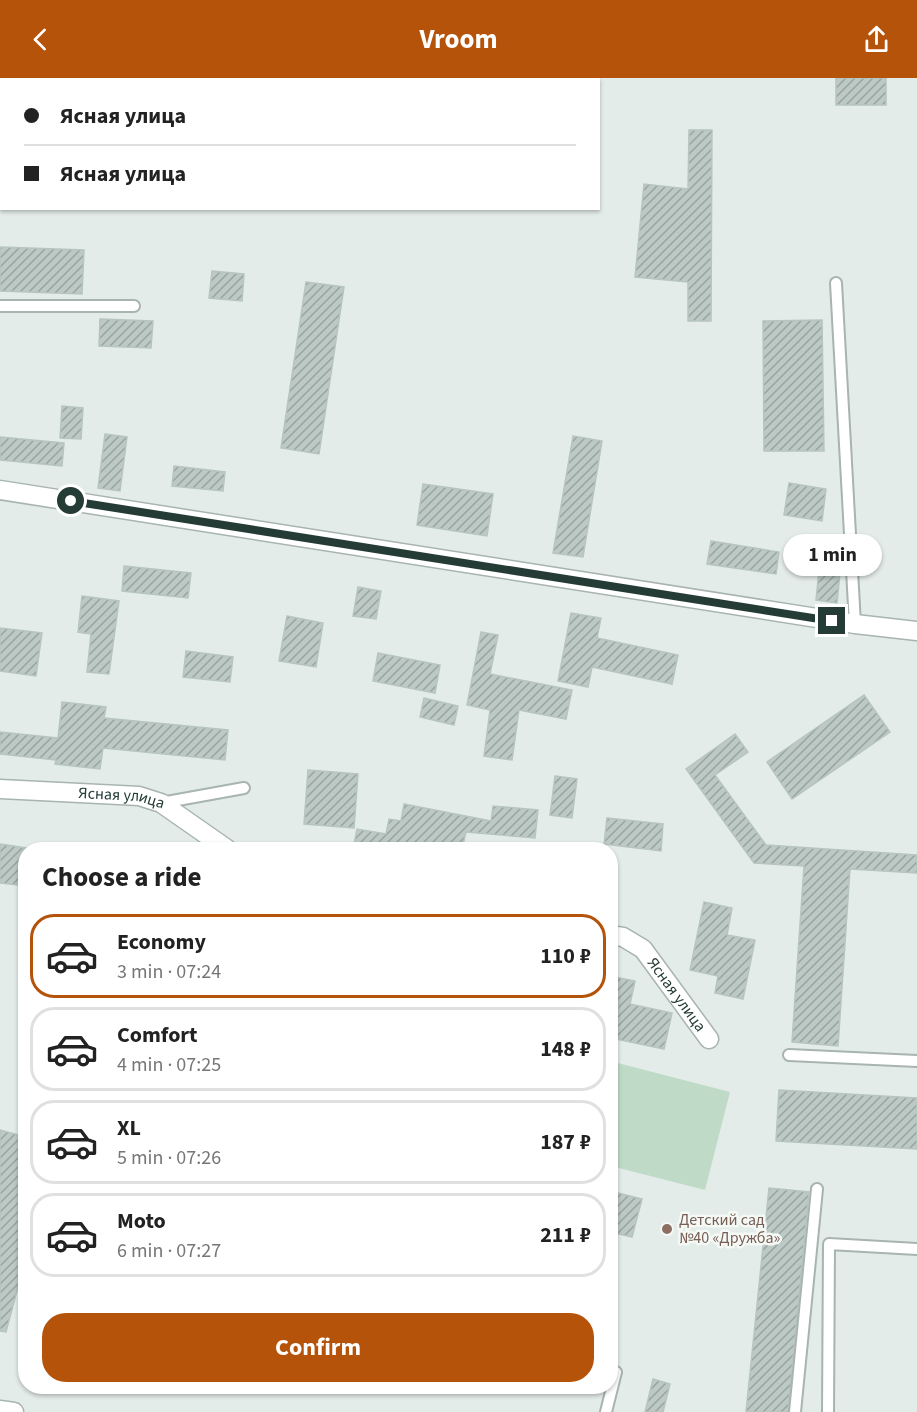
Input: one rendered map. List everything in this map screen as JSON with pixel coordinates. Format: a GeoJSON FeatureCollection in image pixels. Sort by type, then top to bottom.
{"type":"FeatureCollection","features":[{"type":"Feature","properties":{"kind":"street"},"geometry":{"type":"LineString","coordinates":[[0,490],[855,624],[917,631]]}},
{"type":"Feature","properties":{"kind":"street","name":"Ясная улица"},"geometry":{"type":"LineString","coordinates":[[0,789],[139,796],[161,802],[217,842]]}},
{"type":"Feature","properties":{"kind":"street","name":"Ясная улица"},"geometry":{"type":"LineString","coordinates":[[618,936],[643,949],[709,1040]]}},
{"type":"Feature","properties":{"kind":"street"},"geometry":{"type":"LineString","coordinates":[[0,1410],[14,1412]]}},
{"type":"Feature","properties":{"kind":"lane"},"geometry":{"type":"LineString","coordinates":[[836,283],[855,624]]}},
{"type":"Feature","properties":{"kind":"lane"},"geometry":{"type":"LineString","coordinates":[[0,306],[134,306]]}},
{"type":"Feature","properties":{"kind":"lane"},"geometry":{"type":"LineString","coordinates":[[161,802],[244,788]]}},
{"type":"Feature","properties":{"kind":"lane"},"geometry":{"type":"LineString","coordinates":[[789,1054],[917,1060]]}},
{"type":"Feature","properties":{"kind":"lane"},"geometry":{"type":"LineString","coordinates":[[795,1412],[817,1189]]}},
{"type":"Feature","properties":{"kind":"lane"},"geometry":{"type":"LineString","coordinates":[[828,1412],[829,1244],[917,1249]]}},
{"type":"Feature","properties":{"kind":"lane"},"geometry":{"type":"LineString","coordinates":[[606,1412],[610,1394]]}},
{"type":"Feature","properties":{"kind":"green space"},"geometry":{"type":"Polygon","coordinates":[[[618,1063],[730,1092],[705,1190],[618,1168],[618,1063]]]}},
{"type":"Feature","properties":{"kind":"building"},"geometry":{"type":"Polygon","coordinates":[[[836,78],[886,78],[886,105],[836,105],[836,78]]]}},
{"type":"Feature","properties":{"kind":"building"},"geometry":{"type":"Polygon","coordinates":[[[689,130],[712,130],[711,321],[688,321],[688,282],[635,277],[644,184],[688,189],[689,130]]]}},
{"type":"Feature","properties":{"kind":"building"},"geometry":{"type":"Polygon","coordinates":[[[0,247],[84,250],[82,294],[0,291],[0,247]]]}},
{"type":"Feature","properties":{"kind":"building"},"geometry":{"type":"Polygon","coordinates":[[[212,271],[244,274],[242,301],[209,298],[212,271]]]}},
{"type":"Feature","properties":{"kind":"building"},"geometry":{"type":"Polygon","coordinates":[[[306,282],[344,287],[319,454],[281,448],[306,282]]]}},
{"type":"Feature","properties":{"kind":"building"},"geometry":{"type":"Polygon","coordinates":[[[100,319],[153,321],[151,348],[99,346],[100,319]]]}},
{"type":"Feature","properties":{"kind":"building"},"geometry":{"type":"Polygon","coordinates":[[[822,320],[824,451],[764,451],[763,321],[822,320]]]}},
{"type":"Feature","properties":{"kind":"building"},"geometry":{"type":"Polygon","coordinates":[[[62,406],[83,408],[81,439],[60,438],[62,406]]]}},
{"type":"Feature","properties":{"kind":"building"},"geometry":{"type":"Polygon","coordinates":[[[105,434],[127,437],[120,491],[98,488],[105,434]]]}},
{"type":"Feature","properties":{"kind":"building"},"geometry":{"type":"Polygon","coordinates":[[[573,436],[602,441],[583,557],[553,553],[573,436]]]}},
{"type":"Feature","properties":{"kind":"building"},"geometry":{"type":"Polygon","coordinates":[[[0,437],[64,443],[62,466],[0,460],[0,437]]]}},
{"type":"Feature","properties":{"kind":"building"},"geometry":{"type":"Polygon","coordinates":[[[174,466],[225,472],[223,491],[172,486],[174,466]]]}},
{"type":"Feature","properties":{"kind":"building"},"geometry":{"type":"Polygon","coordinates":[[[789,483],[826,489],[822,521],[784,515],[789,483]]]}},
{"type":"Feature","properties":{"kind":"building"},"geometry":{"type":"Polygon","coordinates":[[[423,484],[493,494],[487,536],[417,525],[423,484]]]}},
{"type":"Feature","properties":{"kind":"building"},"geometry":{"type":"Polygon","coordinates":[[[711,541],[779,552],[776,574],[707,564],[711,541]]]}},
{"type":"Feature","properties":{"kind":"building"},"geometry":{"type":"Polygon","coordinates":[[[820,561],[841,563],[837,603],[816,600],[820,561]]]}},
{"type":"Feature","properties":{"kind":"building"},"geometry":{"type":"Polygon","coordinates":[[[124,566],[191,573],[188,598],[122,591],[124,566]]]}},
{"type":"Feature","properties":{"kind":"building"},"geometry":{"type":"Polygon","coordinates":[[[358,587],[381,591],[376,619],[353,616],[358,587]]]}},
{"type":"Feature","properties":{"kind":"building"},"geometry":{"type":"Polygon","coordinates":[[[82,596],[119,601],[109,674],[87,672],[91,634],[78,632],[82,596]]]}},
{"type":"Feature","properties":{"kind":"building"},"geometry":{"type":"Polygon","coordinates":[[[571,613],[601,618],[597,638],[678,655],[672,684],[592,667],[588,687],[558,681],[571,613]]]}},
{"type":"Feature","properties":{"kind":"building"},"geometry":{"type":"Polygon","coordinates":[[[287,616],[323,623],[316,667],[279,661],[287,616]]]}},
{"type":"Feature","properties":{"kind":"building"},"geometry":{"type":"Polygon","coordinates":[[[0,628],[42,633],[36,676],[0,671],[0,628]]]}},
{"type":"Feature","properties":{"kind":"building"},"geometry":{"type":"Polygon","coordinates":[[[481,632],[498,635],[490,674],[572,690],[566,719],[519,710],[512,760],[484,756],[490,710],[467,705],[481,632]]]}},
{"type":"Feature","properties":{"kind":"building"},"geometry":{"type":"Polygon","coordinates":[[[186,651],[233,657],[230,682],[183,677],[186,651]]]}},
{"type":"Feature","properties":{"kind":"building"},"geometry":{"type":"Polygon","coordinates":[[[378,653],[440,665],[435,693],[373,681],[378,653]]]}},
{"type":"Feature","properties":{"kind":"building"},"geometry":{"type":"Polygon","coordinates":[[[864,695],[890,732],[792,799],[767,762],[864,695]]]}},
{"type":"Feature","properties":{"kind":"building"},"geometry":{"type":"Polygon","coordinates":[[[424,698],[458,706],[454,725],[420,717],[424,698]]]}},
{"type":"Feature","properties":{"kind":"building"},"geometry":{"type":"Polygon","coordinates":[[[62,702],[106,707],[104,718],[228,730],[225,760],[103,748],[100,769],[55,764],[56,760],[0,754],[0,732],[58,738],[62,702]]]}},
{"type":"Feature","properties":{"kind":"building"},"geometry":{"type":"Polygon","coordinates":[[[735,734],[748,752],[715,775],[766,845],[917,855],[917,873],[850,869],[838,1046],[792,1042],[804,866],[754,863],[686,769],[735,734]]]}},
{"type":"Feature","properties":{"kind":"building"},"geometry":{"type":"Polygon","coordinates":[[[308,770],[358,774],[354,828],[304,824],[308,770]]]}},
{"type":"Feature","properties":{"kind":"building"},"geometry":{"type":"Polygon","coordinates":[[[555,776],[577,779],[572,818],[550,815],[555,776]]]}},
{"type":"Feature","properties":{"kind":"building"},"geometry":{"type":"Polygon","coordinates":[[[404,804],[491,821],[493,806],[538,810],[535,838],[466,832],[464,842],[354,842],[357,829],[386,834],[389,819],[401,821],[404,804]]]}},
{"type":"Feature","properties":{"kind":"building"},"geometry":{"type":"Polygon","coordinates":[[[607,818],[663,824],[661,851],[618,846],[618,842],[604,842],[607,818]]]}},
{"type":"Feature","properties":{"kind":"building"},"geometry":{"type":"Polygon","coordinates":[[[0,844],[18,847],[18,885],[0,883],[0,844]]]}},
{"type":"Feature","properties":{"kind":"building"},"geometry":{"type":"Polygon","coordinates":[[[704,902],[732,908],[727,935],[755,940],[743,999],[715,993],[718,976],[690,970],[704,902]]]}},
{"type":"Feature","properties":{"kind":"building"},"geometry":{"type":"Polygon","coordinates":[[[618,978],[635,981],[630,1004],[672,1013],[664,1049],[618,1039],[618,978]]]}},
{"type":"Feature","properties":{"kind":"building"},"geometry":{"type":"Polygon","coordinates":[[[779,1090],[917,1098],[917,1149],[776,1141],[779,1090]]]}},
{"type":"Feature","properties":{"kind":"building"},"geometry":{"type":"Polygon","coordinates":[[[0,1130],[18,1135],[18,1287],[6,1332],[0,1331],[0,1130]]]}},
{"type":"Feature","properties":{"kind":"building"},"geometry":{"type":"Polygon","coordinates":[[[769,1188],[809,1192],[788,1412],[746,1412],[769,1188]]]}},
{"type":"Feature","properties":{"kind":"building"},"geometry":{"type":"Polygon","coordinates":[[[618,1193],[642,1199],[632,1237],[618,1234],[618,1193]]]}},
{"type":"Feature","properties":{"kind":"building"},"geometry":{"type":"Polygon","coordinates":[[[653,1379],[670,1384],[663,1412],[645,1412],[653,1379]]]}},
{"type":"Feature","properties":{"kind":"place","name":"Детский сад №40 «Дружба»"},"geometry":{"type":"Point","coordinates":[667,1229]}},
{"type":"Feature","properties":{"kind":"route"},"geometry":{"type":"LineString","coordinates":[[71,501],[832,621]]}}]}
